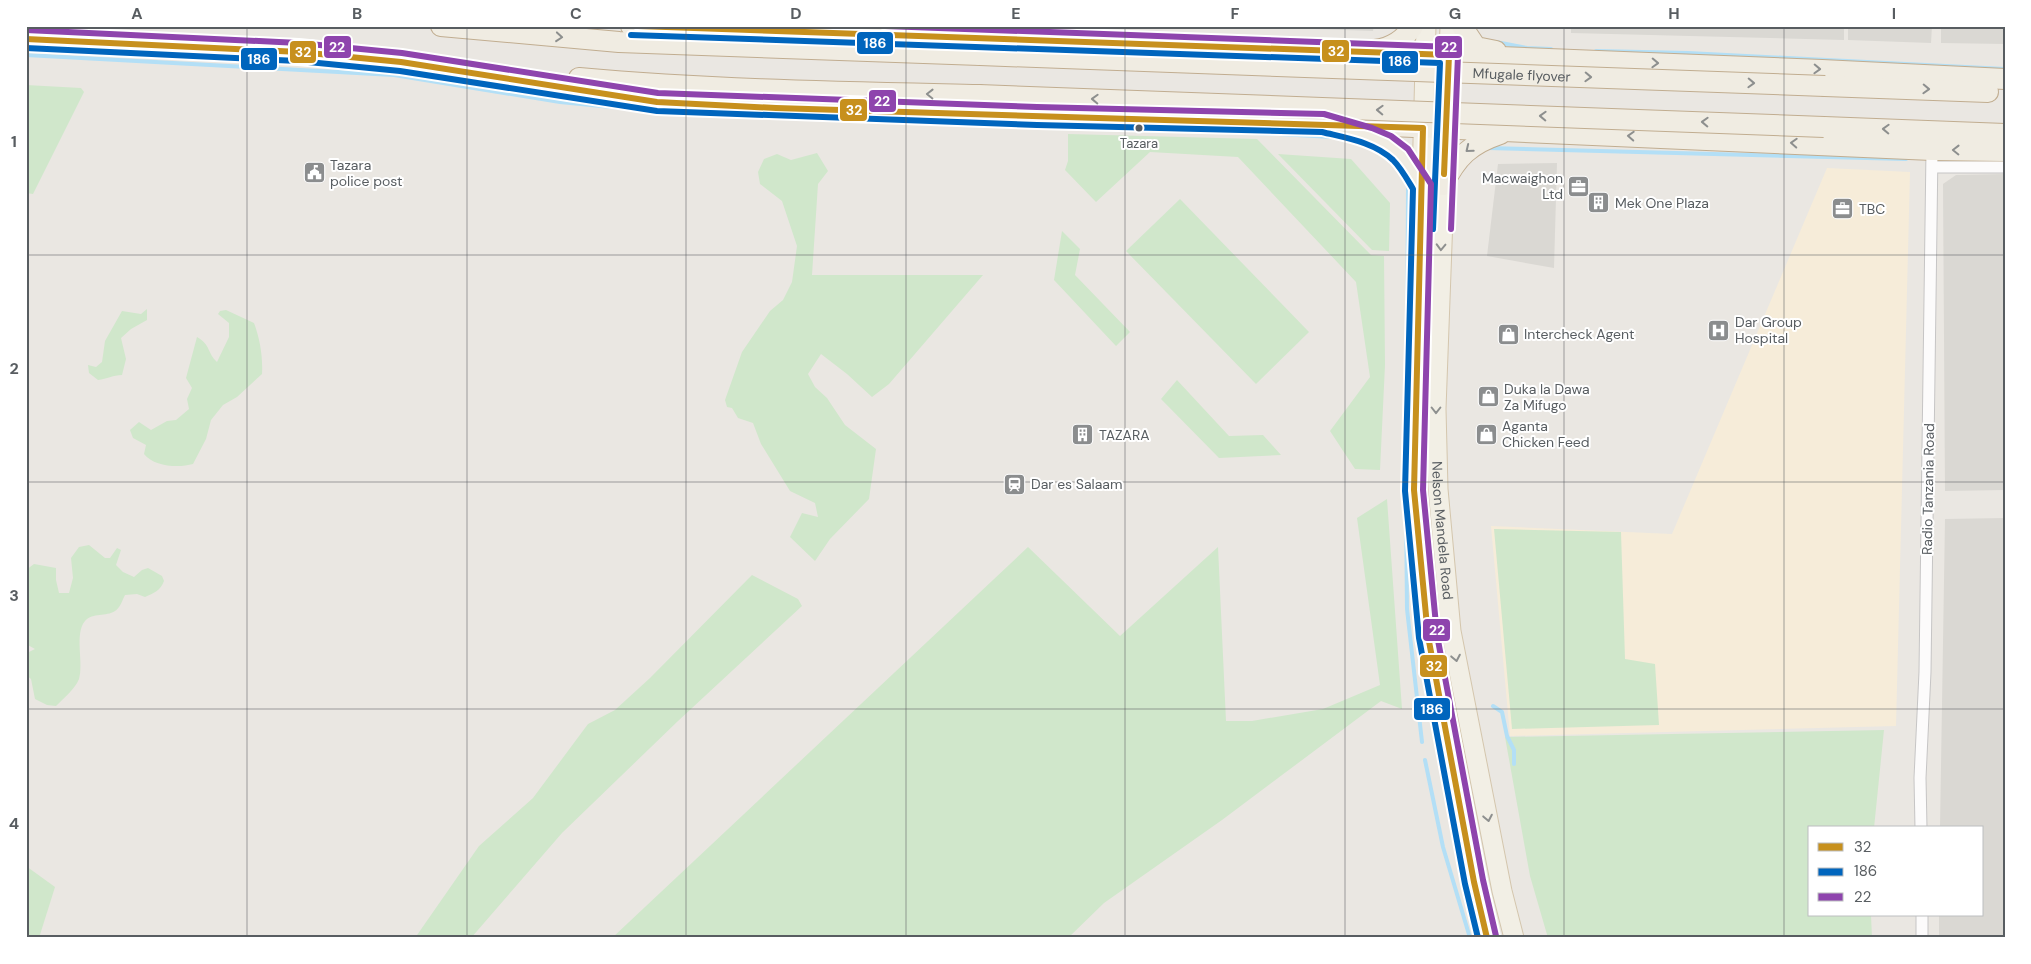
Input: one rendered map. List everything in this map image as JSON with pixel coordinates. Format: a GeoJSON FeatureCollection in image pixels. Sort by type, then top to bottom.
{"type":"FeatureCollection","features":[{"type":"Feature","properties":{"kind":"highway","name":"Mfugale flyover"},"geometry":{"type":"LineString","coordinates":[[441,26],[619,42],[2005,92]]}},
{"type":"Feature","properties":{"kind":"highway"},"geometry":{"type":"LineString","coordinates":[[631,26],[1424,54],[2005,79]]}},
{"type":"Feature","properties":{"kind":"highway"},"geometry":{"type":"LineString","coordinates":[[1354,53],[1386,49],[1399,42],[1413,26]]}},
{"type":"Feature","properties":{"kind":"highway"},"geometry":{"type":"LineString","coordinates":[[1462,26],[1476,47],[1550,60]]}},
{"type":"Feature","properties":{"kind":"highway"},"geometry":{"type":"LineString","coordinates":[[26,38],[299,52],[657,84],[776,90],[979,95],[2005,134]]}},
{"type":"Feature","properties":{"kind":"highway"},"geometry":{"type":"LineString","coordinates":[[402,62],[656,102],[1447,128],[1932,158],[2005,151]]}},
{"type":"Feature","properties":{"kind":"highway"},"geometry":{"type":"LineString","coordinates":[[1323,123],[1370,136],[1386,143],[1401,155],[1422,186]]}},
{"type":"Feature","properties":{"kind":"highway"},"geometry":{"type":"LineString","coordinates":[[1443,185],[1458,159],[1469,148],[1482,140],[1509,131]]}},
{"type":"Feature","properties":{"kind":"main road","name":"Nelson Mandela Road"},"geometry":{"type":"LineString","coordinates":[[1426,26],[1414,490],[1428,636],[1474,882],[1487,938]]}},
{"type":"Feature","properties":{"kind":"main road","name":"Nelson Mandela Road"},"geometry":{"type":"LineString","coordinates":[[1450,26],[1436,409],[1438,489],[1451,631],[1502,891],[1514,938]]}},
{"type":"Feature","properties":{"kind":"street"},"geometry":{"type":"LineString","coordinates":[[1932,158],[2005,167]]}},
{"type":"Feature","properties":{"kind":"street","name":"Radio Tanzania Road"},"geometry":{"type":"LineString","coordinates":[[1921,826],[1920,778],[1924,696],[1932,158]]}},
{"type":"Feature","properties":{"kind":"street"},"geometry":{"type":"LineString","coordinates":[[1922,916],[1922,938]]}},
{"type":"Feature","properties":{"kind":"shaded area"},"geometry":{"type":"Polygon","coordinates":[[[1228,26],[1374,26],[1373,31],[1228,26]]]}},
{"type":"Feature","properties":{"kind":"shaded area"},"geometry":{"type":"Polygon","coordinates":[[[1571,26],[1844,26],[1844,40],[1571,33],[1571,26]]]}},
{"type":"Feature","properties":{"kind":"shaded area"},"geometry":{"type":"Polygon","coordinates":[[[1848,26],[1932,26],[1931,43],[1848,40],[1848,26]]]}},
{"type":"Feature","properties":{"kind":"shaded area"},"geometry":{"type":"Polygon","coordinates":[[[1941,26],[2005,26],[2005,44],[1941,43],[1941,26]]]}},
{"type":"Feature","properties":{"kind":"shaded area"},"geometry":{"type":"Polygon","coordinates":[[[1557,163],[1554,268],[1487,256],[1498,164],[1557,163]]]}},
{"type":"Feature","properties":{"kind":"shaded area"},"geometry":{"type":"Polygon","coordinates":[[[1827,168],[1910,172],[1896,726],[1510,736],[1491,526],[1672,534],[1827,168]]]}},
{"type":"Feature","properties":{"kind":"shaded area"},"geometry":{"type":"Polygon","coordinates":[[[2005,174],[2005,490],[1945,491],[1943,184],[1956,175],[2005,174]]]}},
{"type":"Feature","properties":{"kind":"shaded area"},"geometry":{"type":"Polygon","coordinates":[[[2005,518],[2005,938],[1939,938],[1939,916],[1984,916],[1984,826],[1940,826],[1945,519],[2005,518]]]}},
{"type":"Feature","properties":{"kind":"green space"},"geometry":{"type":"Polygon","coordinates":[[[26,85],[81,88],[84,92],[33,194],[26,193],[26,85]]]}},
{"type":"Feature","properties":{"kind":"green space"},"geometry":{"type":"Polygon","coordinates":[[[1068,134],[1257,139],[1371,255],[1384,256],[1385,365],[1380,470],[1355,469],[1330,431],[1370,377],[1356,282],[1238,157],[1150,152],[1096,202],[1065,170],[1068,161],[1068,134]]]}},
{"type":"Feature","properties":{"kind":"green space"},"geometry":{"type":"Polygon","coordinates":[[[817,153],[828,171],[818,184],[812,275],[983,275],[889,384],[872,397],[821,354],[808,374],[815,387],[827,398],[845,425],[876,449],[869,499],[830,539],[815,561],[790,537],[802,513],[818,517],[815,503],[790,491],[761,444],[753,423],[738,418],[732,408],[727,407],[725,400],[742,352],[770,311],[783,300],[792,282],[797,246],[782,201],[760,184],[758,172],[764,159],[777,154],[791,160],[817,153]]]}},
{"type":"Feature","properties":{"kind":"green space"},"geometry":{"type":"Polygon","coordinates":[[[1278,154],[1351,159],[1390,203],[1389,251],[1372,250],[1278,154]]]}},
{"type":"Feature","properties":{"kind":"green space"},"geometry":{"type":"Polygon","coordinates":[[[1180,199],[1309,332],[1256,384],[1126,251],[1180,199]]]}},
{"type":"Feature","properties":{"kind":"green space"},"geometry":{"type":"Polygon","coordinates":[[[1062,231],[1080,249],[1075,275],[1130,332],[1116,346],[1054,280],[1062,231]]]}},
{"type":"Feature","properties":{"kind":"green space"},"geometry":{"type":"Polygon","coordinates":[[[147,309],[147,320],[131,329],[121,338],[126,359],[122,375],[98,380],[89,373],[88,365],[96,367],[102,362],[105,341],[122,311],[141,314],[147,309]]]}},
{"type":"Feature","properties":{"kind":"green space"},"geometry":{"type":"Polygon","coordinates":[[[226,310],[254,323],[261,348],[262,374],[237,397],[223,405],[211,420],[206,439],[193,464],[174,466],[154,462],[144,454],[146,445],[133,438],[130,430],[139,422],[151,430],[167,421],[176,420],[189,409],[187,399],[192,388],[186,378],[197,337],[205,343],[217,362],[229,337],[229,323],[218,314],[220,311],[226,310]]]}},
{"type":"Feature","properties":{"kind":"green space"},"geometry":{"type":"Polygon","coordinates":[[[1177,380],[1229,436],[1263,435],[1281,455],[1219,458],[1161,399],[1177,380]]]}},
{"type":"Feature","properties":{"kind":"green space"},"geometry":{"type":"Polygon","coordinates":[[[1387,499],[1402,709],[1381,701],[1222,820],[1104,903],[1068,938],[612,938],[1028,547],[1120,636],[1218,547],[1226,721],[1252,721],[1323,709],[1380,685],[1357,518],[1387,499]]]}},
{"type":"Feature","properties":{"kind":"green space"},"geometry":{"type":"Polygon","coordinates":[[[1494,529],[1621,532],[1625,659],[1655,664],[1659,725],[1512,729],[1494,529]]]}},
{"type":"Feature","properties":{"kind":"green space"},"geometry":{"type":"Polygon","coordinates":[[[89,545],[105,558],[110,558],[117,548],[121,550],[116,565],[123,572],[134,577],[142,570],[148,568],[162,576],[164,581],[159,589],[151,594],[145,597],[137,594],[125,595],[120,606],[115,611],[92,616],[85,621],[80,633],[79,679],[72,690],[56,706],[47,705],[35,699],[31,679],[26,675],[27,653],[35,649],[26,644],[26,570],[34,564],[56,568],[59,593],[69,593],[73,578],[71,558],[79,547],[89,545]]]}},
{"type":"Feature","properties":{"kind":"green space"},"geometry":{"type":"Polygon","coordinates":[[[752,575],[798,599],[802,606],[678,721],[562,833],[471,938],[415,938],[479,846],[533,798],[588,724],[615,710],[650,678],[752,575]]]}},
{"type":"Feature","properties":{"kind":"green space"},"geometry":{"type":"Polygon","coordinates":[[[1884,730],[1874,826],[1808,826],[1808,916],[1871,916],[1872,938],[1548,938],[1530,876],[1505,737],[1884,730]]]}},
{"type":"Feature","properties":{"kind":"green space"},"geometry":{"type":"Polygon","coordinates":[[[26,866],[55,887],[39,938],[26,938],[26,866]]]}},
{"type":"Feature","properties":{"kind":"waterway"},"geometry":{"type":"LineString","coordinates":[[1496,42],[1527,48],[1551,49]]}},
{"type":"Feature","properties":{"kind":"waterway"},"geometry":{"type":"LineString","coordinates":[[1596,51],[1688,53],[2005,69]]}},
{"type":"Feature","properties":{"kind":"waterway"},"geometry":{"type":"LineString","coordinates":[[26,55],[394,75],[560,102],[653,111]]}},
{"type":"Feature","properties":{"kind":"waterway"},"geometry":{"type":"LineString","coordinates":[[660,112],[706,114]]}},
{"type":"Feature","properties":{"kind":"waterway"},"geometry":{"type":"LineString","coordinates":[[1122,128],[1350,138]]}},
{"type":"Feature","properties":{"kind":"waterway"},"geometry":{"type":"LineString","coordinates":[[1488,148],[1906,159]]}},
{"type":"Feature","properties":{"kind":"waterway"},"geometry":{"type":"LineString","coordinates":[[1405,177],[1408,187],[1407,404]]}},
{"type":"Feature","properties":{"kind":"waterway"},"geometry":{"type":"LineString","coordinates":[[1406,506],[1407,609],[1422,742]]}},
{"type":"Feature","properties":{"kind":"waterway"},"geometry":{"type":"LineString","coordinates":[[1493,706],[1502,712],[1507,736],[1514,750],[1514,764]]}},
{"type":"Feature","properties":{"kind":"waterway"},"geometry":{"type":"LineString","coordinates":[[1425,760],[1443,847],[1470,938]]}},
{"type":"Feature","properties":{"kind":"transit line","name":"32"},"geometry":{"type":"LineString","coordinates":[[638,26],[1449,55],[1444,174]]}},
{"type":"Feature","properties":{"kind":"transit line","name":"22"},"geometry":{"type":"LineString","coordinates":[[885,26],[1452,47],[1458,55],[1451,229]]}},
{"type":"Feature","properties":{"kind":"transit line","name":"22"},"geometry":{"type":"LineString","coordinates":[[26,30],[299,43],[402,53],[658,93],[1037,107],[1324,114],[1372,128],[1391,136],[1408,149],[1431,184],[1423,490],[1437,635],[1483,880],[1496,936]]}},
{"type":"Feature","properties":{"kind":"transit line","name":"186"},"geometry":{"type":"LineString","coordinates":[[631,35],[1440,63],[1433,229]]}},
{"type":"Feature","properties":{"kind":"transit line","name":"32"},"geometry":{"type":"LineString","coordinates":[[26,39],[299,52],[401,62],[657,102],[776,108],[1423,128],[1414,490],[1428,636],[1474,882],[1487,938]]}},
{"type":"Feature","properties":{"kind":"transit line","name":"186"},"geometry":{"type":"LineString","coordinates":[[26,48],[298,61],[400,71],[657,111],[1037,125],[1322,132],[1377,149],[1393,160],[1413,189],[1405,491],[1419,638],[1465,884],[1478,938]]}},
{"type":"Feature","properties":{"kind":"place","name":"Tazara"},"geometry":{"type":"Point","coordinates":[1139,128]}},
{"type":"Feature","properties":{"kind":"place","name":"Tazara police post"},"geometry":{"type":"Point","coordinates":[314,173]}},
{"type":"Feature","properties":{"kind":"place","name":"Macwaighon Ltd"},"geometry":{"type":"Point","coordinates":[1579,186]}},
{"type":"Feature","properties":{"kind":"place","name":"Mek One Plaza"},"geometry":{"type":"Point","coordinates":[1599,203]}},
{"type":"Feature","properties":{"kind":"place","name":"TBC"},"geometry":{"type":"Point","coordinates":[1843,209]}},
{"type":"Feature","properties":{"kind":"place","name":"Dar Group Hospital"},"geometry":{"type":"Point","coordinates":[1719,330]}},
{"type":"Feature","properties":{"kind":"place","name":"Intercheck Agent"},"geometry":{"type":"Point","coordinates":[1508,334]}},
{"type":"Feature","properties":{"kind":"place","name":"Duka la Dawa Za Mifugo"},"geometry":{"type":"Point","coordinates":[1488,397]}},
{"type":"Feature","properties":{"kind":"place","name":"Aganta Chicken Feed"},"geometry":{"type":"Point","coordinates":[1486,434]}},
{"type":"Feature","properties":{"kind":"place","name":"TAZARA"},"geometry":{"type":"Point","coordinates":[1083,435]}},
{"type":"Feature","properties":{"kind":"place","name":"Dar es Salaam"},"geometry":{"type":"Point","coordinates":[1015,484]}}]}
